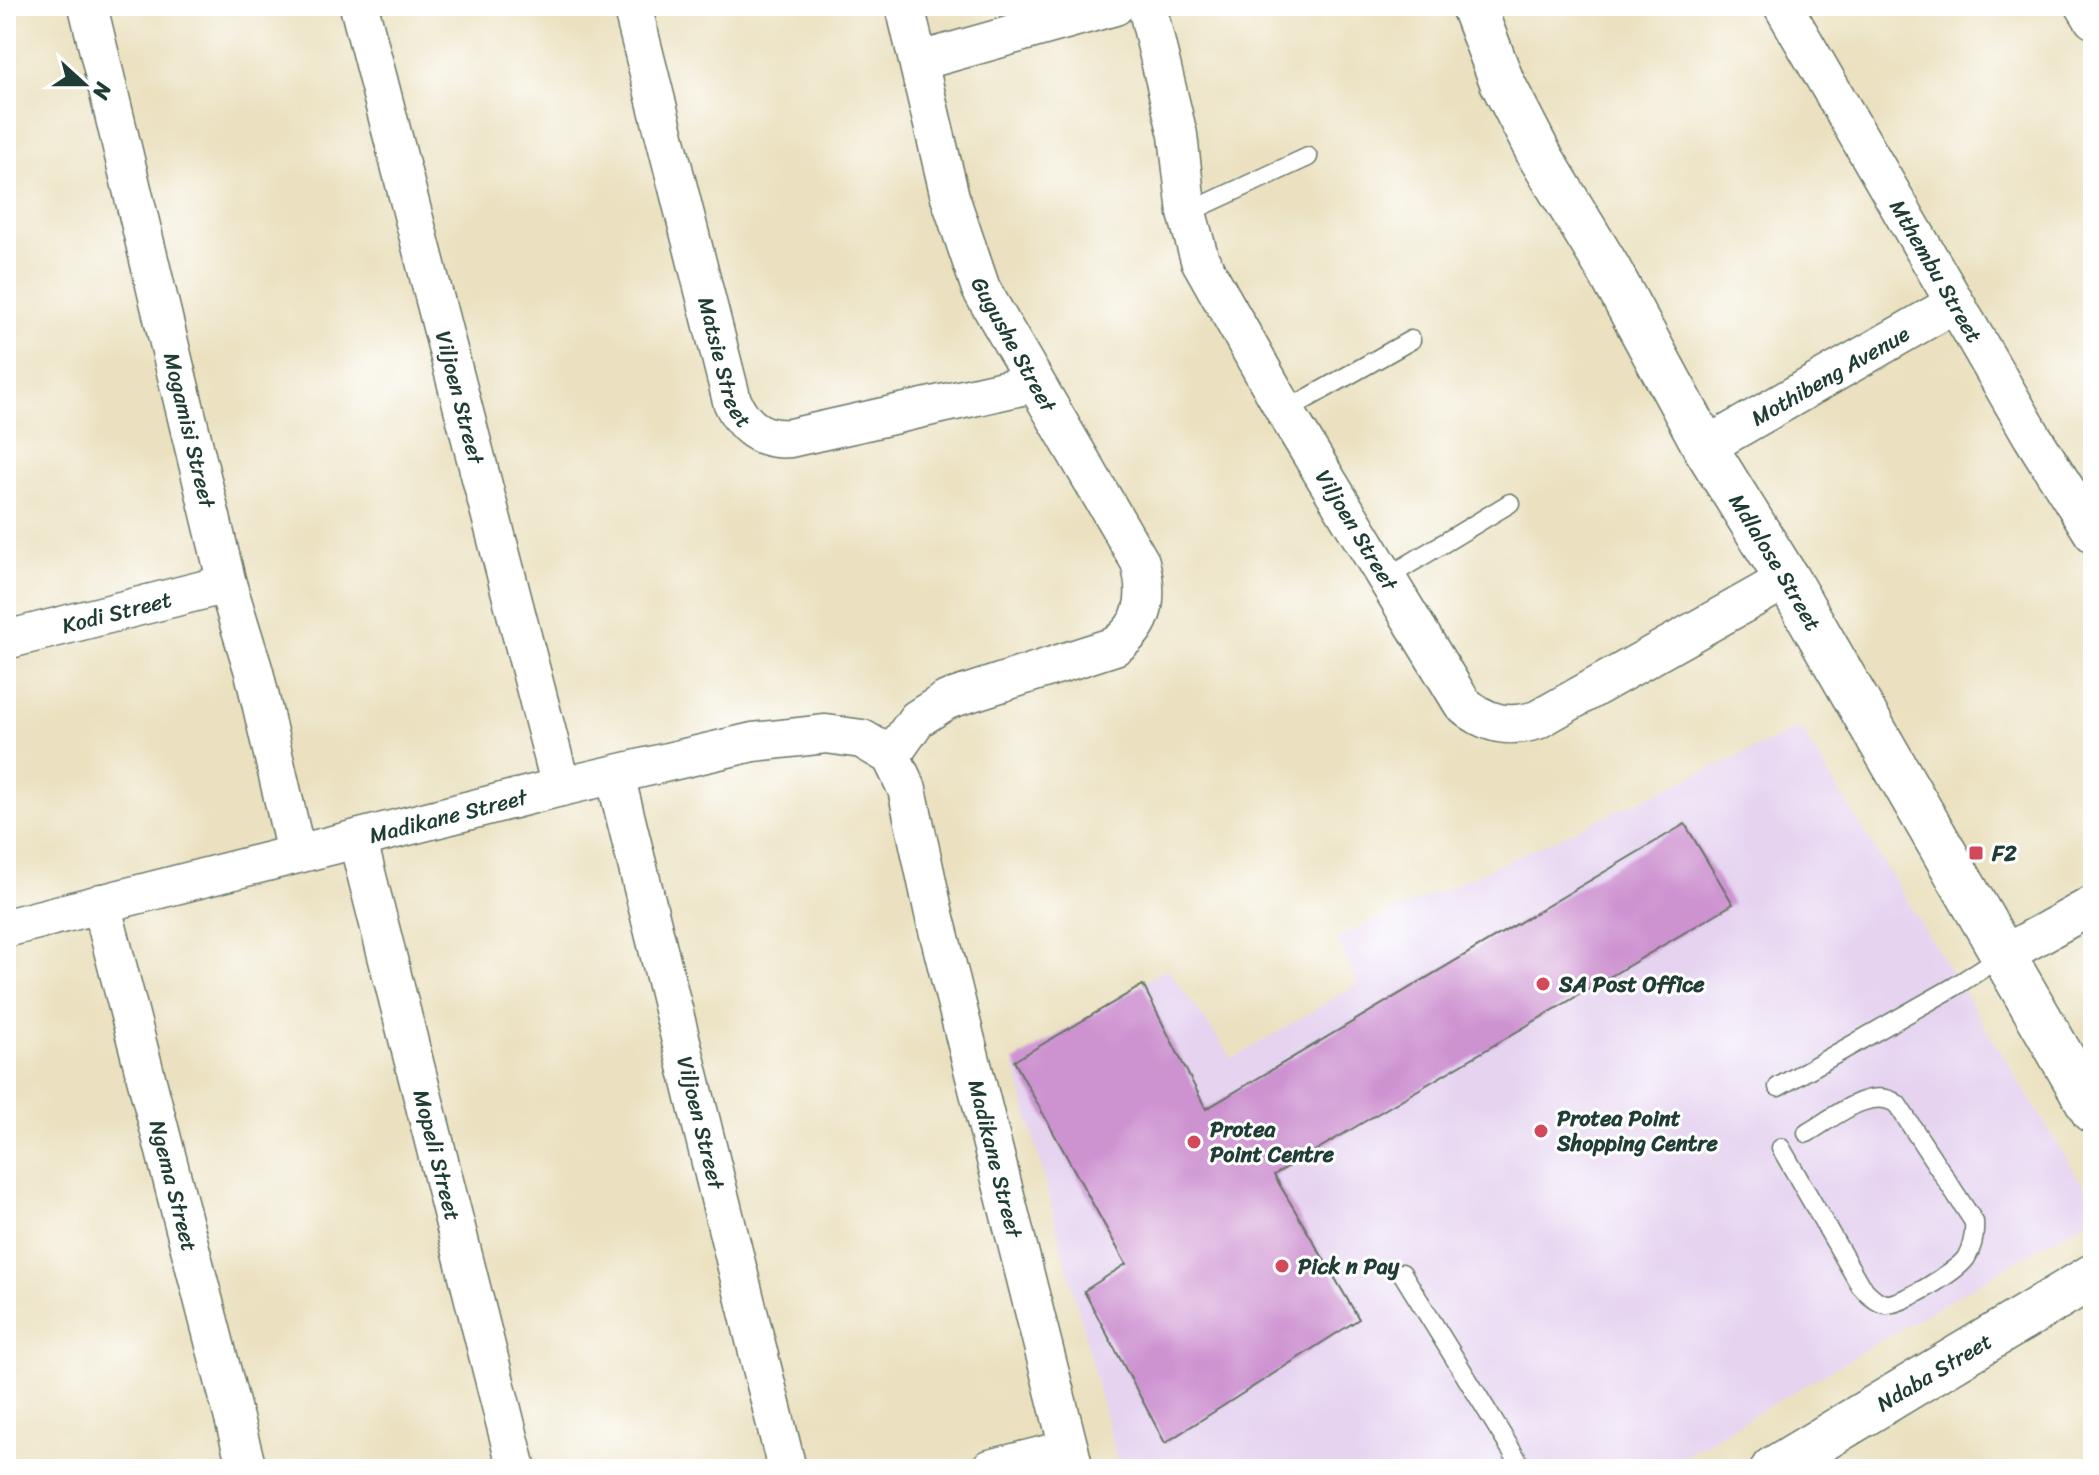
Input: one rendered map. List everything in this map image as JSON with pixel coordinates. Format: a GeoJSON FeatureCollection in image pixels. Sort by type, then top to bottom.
{"type":"FeatureCollection","features":[{"type":"Feature","properties":{"kind":"street","name":"Viljoen Street"},"geometry":{"type":"LineString","coordinates":[[359,6],[561,787]]}},
{"type":"Feature","properties":{"kind":"street","name":"Matsie Street"},"geometry":{"type":"LineString","coordinates":[[632,6],[732,401],[749,427],[765,437],[790,438],[1035,383]]}},
{"type":"Feature","properties":{"kind":"street","name":"Gugushe Street"},"geometry":{"type":"LineString","coordinates":[[891,756],[917,719],[947,700],[1105,650],[1125,639],[1140,617],[1147,594],[1140,562],[981,289],[963,243],[905,6]]}},
{"type":"Feature","properties":{"kind":"street"},"geometry":{"type":"LineString","coordinates":[[920,61],[1115,6]]}},
{"type":"Feature","properties":{"kind":"street","name":"Viljoen Street"},"geometry":{"type":"LineString","coordinates":[[1147,6],[1178,135],[1187,213],[1200,260],[1285,411],[1462,703],[1484,719],[1508,725],[1544,717],[1787,579]]}},
{"type":"Feature","properties":{"kind":"street","name":"Mdlalose Street"},"geometry":{"type":"LineString","coordinates":[[1473,6],[1502,82],[1540,156],[1609,270],[1705,447],[1787,579],[2093,1111]]}},
{"type":"Feature","properties":{"kind":"street","name":"Mthembu Street"},"geometry":{"type":"LineString","coordinates":[[1783,6],[1954,304],[2093,533]]}},
{"type":"Feature","properties":{"kind":"street"},"geometry":{"type":"LineString","coordinates":[[2085,6],[2093,19]]}},
{"type":"Feature","properties":{"kind":"street","name":"Mogamisi Street"},"geometry":{"type":"LineString","coordinates":[[93,7],[227,584],[254,672],[296,853]]}},
{"type":"Feature","properties":{"kind":"street","name":"Mothibeng Avenue"},"geometry":{"type":"LineString","coordinates":[[1705,447],[1954,304]]}},
{"type":"Feature","properties":{"kind":"street","name":"Kodi Street"},"geometry":{"type":"LineString","coordinates":[[6,640],[227,584]]}},
{"type":"Feature","properties":{"kind":"street","name":"Madikane Street"},"geometry":{"type":"LineString","coordinates":[[6,928],[561,787],[753,742],[826,734],[862,739],[891,756],[907,789],[934,914],[1071,1459]]}},
{"type":"Feature","properties":{"kind":"street","name":"Viljoen Street"},"geometry":{"type":"LineString","coordinates":[[615,775],[787,1469]]}},
{"type":"Feature","properties":{"kind":"street","name":"Mopeli Street"},"geometry":{"type":"LineString","coordinates":[[358,841],[517,1469]]}},
{"type":"Feature","properties":{"kind":"street","name":"Ngema Street"},"geometry":{"type":"LineString","coordinates":[[101,903],[247,1469]]}},
{"type":"Feature","properties":{"kind":"street"},"geometry":{"type":"LineString","coordinates":[[2003,955],[2093,905]]}},
{"type":"Feature","properties":{"kind":"street","name":"Ndaba Street"},"geometry":{"type":"LineString","coordinates":[[1773,1469],[2093,1276]]}},
{"type":"Feature","properties":{"kind":"street"},"geometry":{"type":"LineString","coordinates":[[990,1469],[1071,1459]]}},
{"type":"Feature","properties":{"kind":"lane"},"geometry":{"type":"LineString","coordinates":[[1187,213],[1308,157]]}},
{"type":"Feature","properties":{"kind":"lane"},"geometry":{"type":"LineString","coordinates":[[1285,411],[1411,340]]}},
{"type":"Feature","properties":{"kind":"lane"},"geometry":{"type":"LineString","coordinates":[[1386,578],[1510,503]]}},
{"type":"Feature","properties":{"kind":"lane"},"geometry":{"type":"LineString","coordinates":[[1778,1087],[1954,987],[2003,955]]}},
{"type":"Feature","properties":{"kind":"lane"},"geometry":{"type":"LineString","coordinates":[[1781,1148],[1860,1285],[1871,1297],[1883,1304],[1897,1303],[1964,1261],[1975,1235],[1974,1222],[1897,1104],[1886,1096],[1873,1096],[1807,1133]]}},
{"type":"Feature","properties":{"kind":"lane"},"geometry":{"type":"LineString","coordinates":[[1402,1273],[1523,1469]]}},
{"type":"Feature","properties":{"kind":"shaded area","name":"Protea Point Shopping Centre"},"geometry":{"type":"Polygon","coordinates":[[[1800,728],[2093,1201],[2093,1216],[1662,1469],[1119,1469],[1014,1061],[1167,968],[1233,1059],[1357,984],[1337,938],[1800,728]]]}},
{"type":"Feature","properties":{"kind":"building","name":"Protea Point Centre"},"geometry":{"type":"Polygon","coordinates":[[[1685,824],[1733,904],[1274,1175],[1359,1319],[1165,1443],[1084,1291],[1126,1264],[1014,1061],[1143,985],[1206,1109],[1685,824]]]}},
{"type":"Feature","properties":{"kind":"place","name":"F2"},"geometry":{"type":"Point","coordinates":[1976,853]}},
{"type":"Feature","properties":{"kind":"place","name":"SA Post Office"},"geometry":{"type":"Point","coordinates":[1543,984]}},
{"type":"Feature","properties":{"kind":"place","name":"Protea Point Shopping Centre"},"geometry":{"type":"Point","coordinates":[1541,1131]}},
{"type":"Feature","properties":{"kind":"place","name":"Protea Point Centre"},"geometry":{"type":"Point","coordinates":[1194,1142]}},
{"type":"Feature","properties":{"kind":"place","name":"Pick n Pay"},"geometry":{"type":"Point","coordinates":[1282,1266]}}]}
